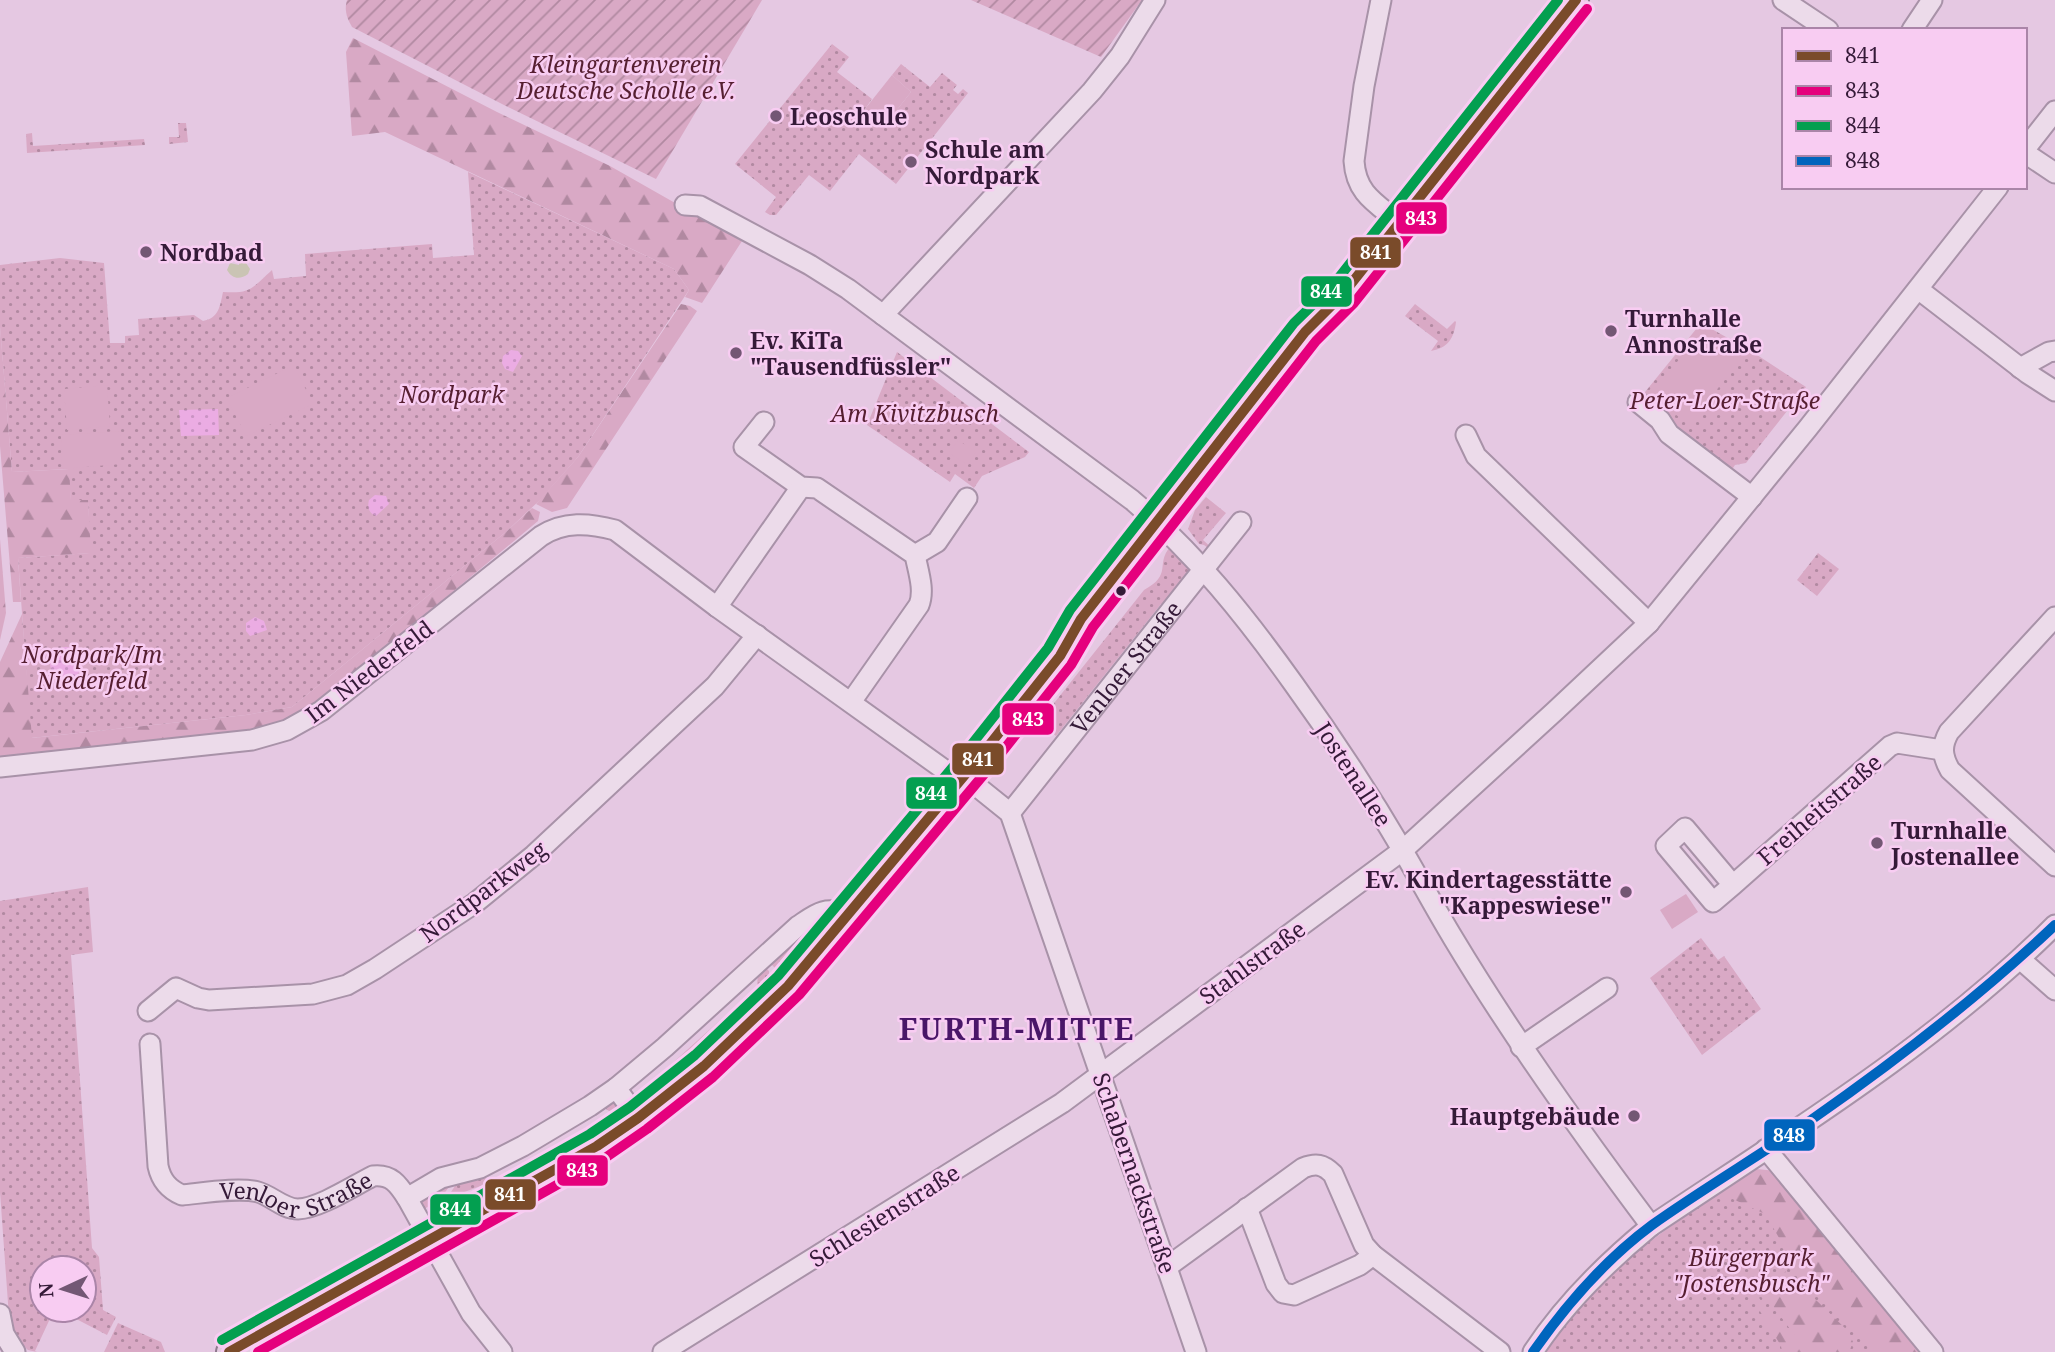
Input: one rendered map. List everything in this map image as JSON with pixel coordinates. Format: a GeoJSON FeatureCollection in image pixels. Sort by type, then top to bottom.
{"type":"FeatureCollection","features":[{"type":"Feature","properties":{"kind":"main road"},"geometry":{"type":"LineString","coordinates":[[229,1352],[597,1146],[638,1118],[704,1066],[778,995],[962,778],[1060,656],[1081,619],[1305,332],[1343,294],[1576,0]]}},
{"type":"Feature","properties":{"kind":"street"},"geometry":{"type":"LineString","coordinates":[[883,315],[1092,91],[1120,56],[1155,0]]}},
{"type":"Feature","properties":{"kind":"street"},"geometry":{"type":"LineString","coordinates":[[1381,0],[1364,86],[1354,172],[1365,195],[1400,223]]}},
{"type":"Feature","properties":{"kind":"street"},"geometry":{"type":"LineString","coordinates":[[1783,0],[1825,28]]}},
{"type":"Feature","properties":{"kind":"street"},"geometry":{"type":"LineString","coordinates":[[1913,28],[1931,0]]}},
{"type":"Feature","properties":{"kind":"street"},"geometry":{"type":"LineString","coordinates":[[2027,148],[2055,111]]}},
{"type":"Feature","properties":{"kind":"street"},"geometry":{"type":"LineString","coordinates":[[2027,152],[2055,173]]}},
{"type":"Feature","properties":{"kind":"street"},"geometry":{"type":"LineString","coordinates":[[1403,850],[1649,623],[1996,189]]}},
{"type":"Feature","properties":{"kind":"street"},"geometry":{"type":"LineString","coordinates":[[685,205],[700,206],[848,289],[1132,500],[1157,522]]}},
{"type":"Feature","properties":{"kind":"street"},"geometry":{"type":"LineString","coordinates":[[1918,289],[2020,368],[2055,391]]}},
{"type":"Feature","properties":{"kind":"street"},"geometry":{"type":"LineString","coordinates":[[2020,368],[2055,351]]}},
{"type":"Feature","properties":{"kind":"street"},"geometry":{"type":"LineString","coordinates":[[1638,402],[1660,420],[1669,434],[1752,497]]}},
{"type":"Feature","properties":{"kind":"street"},"geometry":{"type":"LineString","coordinates":[[764,422],[744,447],[801,487],[817,488],[915,555],[922,598],[919,605],[851,702]]}},
{"type":"Feature","properties":{"kind":"street"},"geometry":{"type":"LineString","coordinates":[[1466,435],[1476,456],[1649,623]]}},
{"type":"Feature","properties":{"kind":"street"},"geometry":{"type":"LineString","coordinates":[[801,487],[717,607],[1010,813]]}},
{"type":"Feature","properties":{"kind":"street"},"geometry":{"type":"LineString","coordinates":[[915,555],[937,542],[967,498]]}},
{"type":"Feature","properties":{"kind":"street","name":"Jostenallee"},"geometry":{"type":"LineString","coordinates":[[1157,522],[1203,569],[1271,652],[1329,733],[1521,1047],[1651,1226]]}},
{"type":"Feature","properties":{"kind":"street","name":"Venloer Straße"},"geometry":{"type":"LineString","coordinates":[[1010,813],[1241,522]]}},
{"type":"Feature","properties":{"kind":"street","name":"Im Niederfeld"},"geometry":{"type":"LineString","coordinates":[[0,767],[252,740],[287,730],[321,712],[553,529],[583,524],[615,530],[717,607]]}},
{"type":"Feature","properties":{"kind":"street"},"geometry":{"type":"LineString","coordinates":[[2055,617],[1949,732],[1942,750],[1950,770],[2055,866]]}},
{"type":"Feature","properties":{"kind":"street","name":"Nordparkweg"},"geometry":{"type":"LineString","coordinates":[[148,1011],[176,988],[209,1000],[313,994],[346,985],[375,969],[475,902],[534,855],[715,685],[757,635]]}},
{"type":"Feature","properties":{"kind":"street","name":"Freiheitstraße"},"geometry":{"type":"LineString","coordinates":[[1733,885],[1890,746],[1897,743],[1942,750]]}},
{"type":"Feature","properties":{"kind":"street","name":"Schabernackstraße"},"geometry":{"type":"LineString","coordinates":[[1010,813],[1196,1352]]}},
{"type":"Feature","properties":{"kind":"street","name":"Stahlstraße"},"geometry":{"type":"LineString","coordinates":[[1101,1074],[1403,850]]}},
{"type":"Feature","properties":{"kind":"street","name":"Venloer Straße"},"geometry":{"type":"LineString","coordinates":[[407,1198],[441,1178],[480,1168],[590,1106],[665,1047],[798,926],[818,912],[833,909],[847,914]]}},
{"type":"Feature","properties":{"kind":"street"},"geometry":{"type":"LineString","coordinates":[[1533,1352],[1568,1305],[1595,1275],[1651,1226],[1861,1084],[1936,1029],[2020,959],[2055,925]]}},
{"type":"Feature","properties":{"kind":"street"},"geometry":{"type":"LineString","coordinates":[[2020,959],[2055,990]]}},
{"type":"Feature","properties":{"kind":"street"},"geometry":{"type":"LineString","coordinates":[[1521,1047],[1607,988]]}},
{"type":"Feature","properties":{"kind":"street","name":"Venloer Straße"},"geometry":{"type":"LineString","coordinates":[[150,1044],[158,1166],[166,1184],[182,1195],[250,1191],[297,1209],[321,1202],[373,1176],[391,1178],[407,1198],[471,1313],[502,1352]]}},
{"type":"Feature","properties":{"kind":"street","name":"Schlesienstraße"},"geometry":{"type":"LineString","coordinates":[[663,1352],[1062,1103],[1101,1074]]}},
{"type":"Feature","properties":{"kind":"street"},"geometry":{"type":"LineString","coordinates":[[616,1088],[638,1118]]}},
{"type":"Feature","properties":{"kind":"street"},"geometry":{"type":"LineString","coordinates":[[1766,1149],[1933,1352]]}},
{"type":"Feature","properties":{"kind":"street"},"geometry":{"type":"LineString","coordinates":[[1167,1267],[1303,1168],[1319,1164],[1333,1174],[1364,1245],[1373,1255],[1500,1352]]}},
{"type":"Feature","properties":{"kind":"street"},"geometry":{"type":"LineString","coordinates":[[1247,1208],[1276,1284],[1283,1293],[1294,1294],[1360,1265],[1373,1255]]}},
{"type":"Feature","properties":{"kind":"street"},"geometry":{"type":"LineString","coordinates":[[0,1314],[4,1334],[15,1352]]}},
{"type":"Feature","properties":{"kind":"green space","name":"Kleingartenverein Deutsche Scholle e.V."},"geometry":{"type":"Polygon","coordinates":[[[347,0],[762,0],[656,179],[352,27],[346,14],[347,0]]]}},
{"type":"Feature","properties":{"kind":"green space"},"geometry":{"type":"Polygon","coordinates":[[[971,0],[1142,0],[1101,57],[971,0]]]}},
{"type":"Feature","properties":{"kind":"green space"},"geometry":{"type":"Polygon","coordinates":[[[353,38],[610,166],[742,241],[702,303],[685,297],[689,290],[674,269],[385,132],[352,136],[346,52],[353,38]]]}},
{"type":"Feature","properties":{"kind":"green space"},"geometry":{"type":"Polygon","coordinates":[[[832,44],[849,57],[837,72],[872,99],[865,109],[885,125],[911,92],[892,75],[901,64],[930,87],[942,73],[957,85],[953,90],[958,94],[963,89],[968,93],[896,184],[859,154],[830,191],[809,175],[776,215],[770,215],[765,212],[776,197],[735,164],[832,44]]]}},
{"type":"Feature","properties":{"kind":"green space"},"geometry":{"type":"Polygon","coordinates":[[[892,75],[911,92],[885,125],[865,109],[892,75]]]}},
{"type":"Feature","properties":{"kind":"green space"},"geometry":{"type":"Polygon","coordinates":[[[178,123],[186,123],[188,142],[169,144],[169,137],[179,137],[178,123]]]}},
{"type":"Feature","properties":{"kind":"green space"},"geometry":{"type":"Polygon","coordinates":[[[32,133],[33,146],[144,139],[145,145],[27,153],[26,134],[32,133]]]}},
{"type":"Feature","properties":{"kind":"green space","name":"Nordpark"},"geometry":{"type":"Polygon","coordinates":[[[468,172],[674,269],[689,290],[578,457],[541,499],[507,531],[292,707],[246,715],[31,738],[18,558],[90,553],[88,501],[71,501],[68,469],[12,472],[0,327],[0,265],[60,258],[104,263],[110,343],[125,343],[125,336],[139,335],[138,319],[194,315],[203,321],[216,314],[223,292],[246,291],[272,270],[274,279],[306,276],[305,254],[432,244],[433,258],[474,255],[468,172]]]}},
{"type":"Feature","properties":{"kind":"green space"},"geometry":{"type":"Polygon","coordinates":[[[681,304],[697,311],[567,508],[552,512],[536,504],[578,457],[681,304]]]}},
{"type":"Feature","properties":{"kind":"green space"},"geometry":{"type":"Polygon","coordinates":[[[1415,304],[1447,329],[1456,322],[1454,333],[1446,345],[1431,351],[1438,341],[1405,316],[1415,304]]]}},
{"type":"Feature","properties":{"kind":"green space","name":"Peter-Loer-Straße"},"geometry":{"type":"Polygon","coordinates":[[[1701,323],[1751,351],[1806,387],[1746,463],[1735,465],[1729,474],[1641,397],[1701,323]]]}},
{"type":"Feature","properties":{"kind":"green space"},"geometry":{"type":"Polygon","coordinates":[[[0,327],[12,472],[69,469],[71,500],[88,500],[91,553],[18,558],[21,602],[13,602],[0,446],[0,327]]]}},
{"type":"Feature","properties":{"kind":"green space"},"geometry":{"type":"Polygon","coordinates":[[[1703,329],[1741,359],[1689,425],[1651,395],[1703,329]]]}},
{"type":"Feature","properties":{"kind":"green space","name":"Am Kivitzbusch"},"geometry":{"type":"Polygon","coordinates":[[[897,352],[1029,452],[1025,457],[982,476],[974,488],[955,474],[950,482],[867,425],[897,352]]]}},
{"type":"Feature","properties":{"kind":"green space"},"geometry":{"type":"Polygon","coordinates":[[[294,365],[313,404],[246,436],[227,398],[294,365]]]}},
{"type":"Feature","properties":{"kind":"green space"},"geometry":{"type":"Polygon","coordinates":[[[107,385],[110,426],[67,430],[64,389],[107,385]]]}},
{"type":"Feature","properties":{"kind":"green space"},"geometry":{"type":"Polygon","coordinates":[[[120,431],[121,464],[62,469],[61,435],[120,431]]]}},
{"type":"Feature","properties":{"kind":"green space"},"geometry":{"type":"Polygon","coordinates":[[[958,440],[976,452],[968,465],[949,453],[958,440]]]}},
{"type":"Feature","properties":{"kind":"green space"},"geometry":{"type":"Polygon","coordinates":[[[1206,497],[1226,513],[1203,540],[1212,551],[1199,544],[1188,529],[1195,510],[1206,497]]]}},
{"type":"Feature","properties":{"kind":"green space"},"geometry":{"type":"Polygon","coordinates":[[[532,508],[540,512],[538,521],[315,706],[286,723],[248,734],[0,760],[0,662],[22,614],[32,738],[246,715],[292,707],[532,508]]]}},
{"type":"Feature","properties":{"kind":"green space"},"geometry":{"type":"Polygon","coordinates":[[[0,539],[6,613],[0,640],[0,539]]]}},
{"type":"Feature","properties":{"kind":"green space"},"geometry":{"type":"Polygon","coordinates":[[[1170,547],[1192,567],[1192,576],[1166,608],[1161,604],[1056,736],[1039,722],[1144,590],[1158,579],[1170,547]]]}},
{"type":"Feature","properties":{"kind":"green space"},"geometry":{"type":"Polygon","coordinates":[[[1818,553],[1839,569],[1817,596],[1797,580],[1818,553]]]}},
{"type":"Feature","properties":{"kind":"green space"},"geometry":{"type":"Polygon","coordinates":[[[88,887],[93,952],[71,955],[92,1248],[97,1254],[28,1254],[28,1324],[48,1324],[35,1351],[37,1352],[28,1350],[17,1340],[9,1317],[0,1192],[0,901],[88,887]]]}},
{"type":"Feature","properties":{"kind":"green space"},"geometry":{"type":"Polygon","coordinates":[[[1686,894],[1698,912],[1672,929],[1660,910],[1686,894]]]}},
{"type":"Feature","properties":{"kind":"green space"},"geometry":{"type":"Polygon","coordinates":[[[821,919],[776,969],[769,962],[821,919]]]}},
{"type":"Feature","properties":{"kind":"green space"},"geometry":{"type":"Polygon","coordinates":[[[1701,938],[1718,960],[1724,956],[1761,1009],[1702,1055],[1650,978],[1701,938]]]}},
{"type":"Feature","properties":{"kind":"green space"},"geometry":{"type":"Polygon","coordinates":[[[764,966],[769,971],[769,978],[727,1022],[664,1078],[657,1077],[757,987],[758,971],[764,966]]]}},
{"type":"Feature","properties":{"kind":"green space"},"geometry":{"type":"Polygon","coordinates":[[[614,1101],[623,1109],[527,1165],[526,1162],[612,1113],[603,1107],[614,1101]]]}},
{"type":"Feature","properties":{"kind":"green space","name":"Bürgerpark \"Jostensbusch\""},"geometry":{"type":"Polygon","coordinates":[[[1757,1169],[1926,1352],[1544,1352],[1566,1322],[1615,1271],[1668,1228],[1757,1169]]]}},
{"type":"Feature","properties":{"kind":"green space"},"geometry":{"type":"Polygon","coordinates":[[[1757,1169],[1776,1171],[1926,1352],[1883,1352],[1872,1345],[1809,1284],[1765,1214],[1720,1193],[1757,1169]]]}},
{"type":"Feature","properties":{"kind":"green space"},"geometry":{"type":"Polygon","coordinates":[[[478,1176],[494,1181],[451,1197],[449,1195],[461,1177],[478,1176]]]}},
{"type":"Feature","properties":{"kind":"green space"},"geometry":{"type":"Polygon","coordinates":[[[454,1179],[440,1200],[424,1209],[421,1204],[422,1197],[454,1179]]]}},
{"type":"Feature","properties":{"kind":"green space"},"geometry":{"type":"Polygon","coordinates":[[[98,1256],[103,1310],[116,1317],[107,1335],[86,1324],[98,1324],[98,1256]]]}},
{"type":"Feature","properties":{"kind":"green space"},"geometry":{"type":"Polygon","coordinates":[[[1786,1271],[1848,1331],[1853,1342],[1849,1352],[1782,1352],[1752,1298],[1757,1295],[1789,1339],[1795,1336],[1762,1291],[1786,1271]]]}},
{"type":"Feature","properties":{"kind":"green space"},"geometry":{"type":"Polygon","coordinates":[[[118,1323],[161,1342],[165,1352],[104,1352],[118,1323]]]}},
{"type":"Feature","properties":{"kind":"sand"},"geometry":{"type":"Polygon","coordinates":[[[511,350],[518,351],[522,356],[513,372],[505,369],[502,363],[503,356],[511,350]]]}},
{"type":"Feature","properties":{"kind":"sand"},"geometry":{"type":"Polygon","coordinates":[[[218,409],[219,435],[181,436],[179,410],[218,409]]]}},
{"type":"Feature","properties":{"kind":"sand"},"geometry":{"type":"Polygon","coordinates":[[[375,495],[386,496],[389,504],[376,516],[370,512],[368,505],[375,495]]]}},
{"type":"Feature","properties":{"kind":"sand"},"geometry":{"type":"Polygon","coordinates":[[[255,617],[264,621],[267,630],[250,636],[246,631],[246,623],[255,617]]]}},
{"type":"Feature","properties":{"kind":"sand"},"geometry":{"type":"Polygon","coordinates":[[[66,647],[77,652],[82,663],[77,674],[66,679],[55,674],[50,663],[55,652],[66,647]]]}},
{"type":"Feature","properties":{"kind":"shaded area"},"geometry":{"type":"Polygon","coordinates":[[[240,258],[245,258],[250,269],[245,276],[236,278],[227,270],[230,263],[239,265],[240,258]]]}},
{"type":"Feature","properties":{"kind":"transit line","name":"844"},"geometry":{"type":"LineString","coordinates":[[222,1340],[590,1134],[630,1107],[695,1055],[778,976],[968,749],[1048,648],[1070,610],[1294,323],[1333,285],[1558,0]]}},
{"type":"Feature","properties":{"kind":"transit line","name":"841"},"geometry":{"type":"LineString","coordinates":[[229,1352],[597,1146],[638,1118],[704,1066],[788,986],[979,758],[1060,656],[1081,619],[1305,332],[1343,294],[1576,0]]}},
{"type":"Feature","properties":{"kind":"transit line","name":"843"},"geometry":{"type":"LineString","coordinates":[[258,1352],[605,1158],[713,1077],[799,995],[990,767],[1071,665],[1093,627],[1316,341],[1354,303],[1587,9]]}},
{"type":"Feature","properties":{"kind":"transit line","name":"848"},"geometry":{"type":"LineString","coordinates":[[1533,1352],[1588,1284],[1635,1238],[1875,1074],[1967,1003],[2055,925]]}},
{"type":"Feature","properties":{"kind":"place","name":"Leoschule"},"geometry":{"type":"Point","coordinates":[776,116]}},
{"type":"Feature","properties":{"kind":"place","name":"Schule am Nordpark"},"geometry":{"type":"Point","coordinates":[911,162]}},
{"type":"Feature","properties":{"kind":"place","name":"Nordbad"},"geometry":{"type":"Point","coordinates":[146,252]}},
{"type":"Feature","properties":{"kind":"place","name":"Turnhalle Annostraße"},"geometry":{"type":"Point","coordinates":[1611,331]}},
{"type":"Feature","properties":{"kind":"place","name":"Ev. KiTa \"Tausendfüssler\""},"geometry":{"type":"Point","coordinates":[736,353]}},
{"type":"Feature","properties":{"kind":"place","name":"Turnhalle Jostenallee"},"geometry":{"type":"Point","coordinates":[1877,843]}},
{"type":"Feature","properties":{"kind":"place","name":"Ev. Kindertagesstätte \"Kappeswiese\""},"geometry":{"type":"Point","coordinates":[1626,892]}},
{"type":"Feature","properties":{"kind":"place","name":"Hauptgebäude"},"geometry":{"type":"Point","coordinates":[1634,1116]}},
{"type":"Feature","properties":{"kind":"district","name":"FURTH-MITTE"},"geometry":{"type":"Point","coordinates":[1017,1028]}},
{"type":"Feature","properties":{"kind":"park label","name":"Nordpark/Im Niederfeld"},"geometry":{"type":"Point","coordinates":[92,667]}}]}
